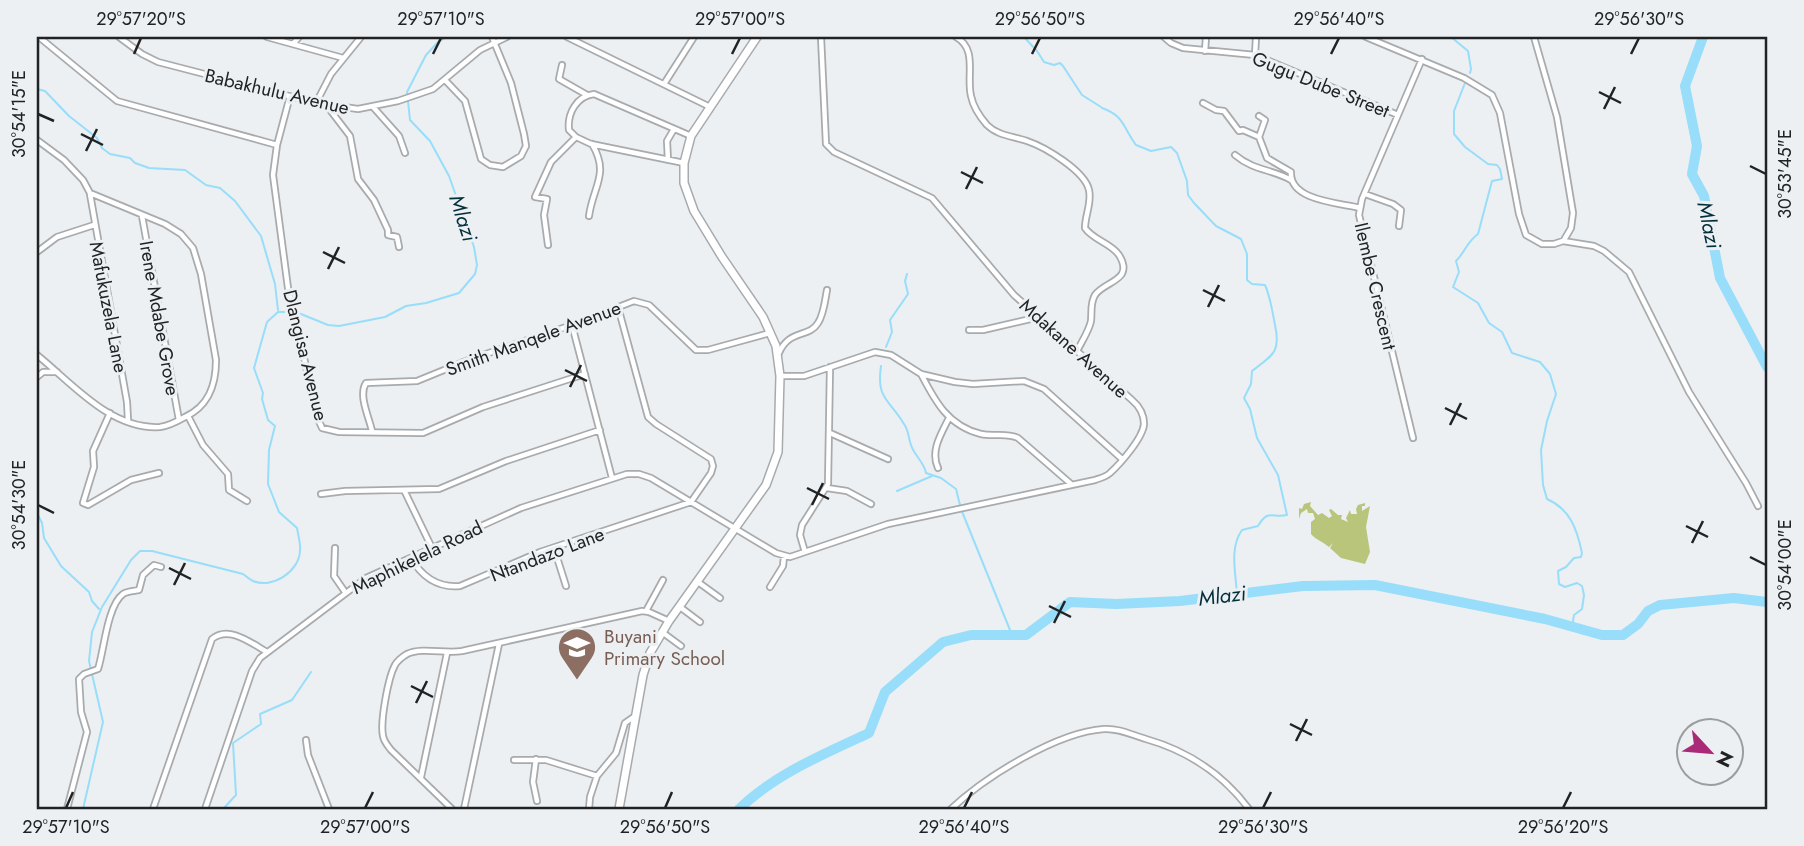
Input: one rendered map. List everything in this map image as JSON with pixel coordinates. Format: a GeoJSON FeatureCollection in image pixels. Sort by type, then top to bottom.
{"type":"FeatureCollection","features":[{"type":"Feature","properties":{"kind":"street"},"geometry":{"type":"LineString","coordinates":[[38,37],[117,101],[277,145]]}},
{"type":"Feature","properties":{"kind":"street","name":"Babakhulu Avenue"},"geometry":{"type":"LineString","coordinates":[[119,37],[158,62],[316,103],[358,109],[402,100],[433,89],[493,39],[507,37]]}},
{"type":"Feature","properties":{"kind":"street"},"geometry":{"type":"LineString","coordinates":[[267,37],[343,58]]}},
{"type":"Feature","properties":{"kind":"street"},"geometry":{"type":"LineString","coordinates":[[293,44],[299,37]]}},
{"type":"Feature","properties":{"kind":"street"},"geometry":{"type":"LineString","coordinates":[[316,103],[328,79],[361,37]]}},
{"type":"Feature","properties":{"kind":"street"},"geometry":{"type":"LineString","coordinates":[[567,37],[708,106]]}},
{"type":"Feature","properties":{"kind":"street"},"geometry":{"type":"LineString","coordinates":[[664,85],[694,37]]}},
{"type":"Feature","properties":{"kind":"street"},"geometry":{"type":"LineString","coordinates":[[619,809],[646,663],[662,631],[772,474],[779,439],[780,376],[778,354],[771,333],[694,211],[684,183],[684,163],[691,136],[708,106],[757,37]]}},
{"type":"Feature","properties":{"kind":"street","name":"Mdakane Avenue"},"geometry":{"type":"LineString","coordinates":[[784,556],[805,552],[888,524],[1106,476],[1141,434],[1144,423],[1143,415],[1132,400],[1007,286],[932,198],[830,149],[824,138],[821,37]]}},
{"type":"Feature","properties":{"kind":"street"},"geometry":{"type":"LineString","coordinates":[[956,37],[967,46],[970,54],[971,95],[982,118],[998,133],[1031,142],[1078,172],[1090,195],[1085,228],[1115,250],[1121,259],[1122,269],[1118,279],[1100,289],[1094,297],[1090,324],[1077,351]]}},
{"type":"Feature","properties":{"kind":"street","name":"Gugu Dube Street"},"geometry":{"type":"LineString","coordinates":[[1164,37],[1176,46],[1255,55],[1398,115]]}},
{"type":"Feature","properties":{"kind":"street"},"geometry":{"type":"LineString","coordinates":[[1205,51],[1206,37]]}},
{"type":"Feature","properties":{"kind":"street"},"geometry":{"type":"LineString","coordinates":[[1255,55],[1256,37]]}},
{"type":"Feature","properties":{"kind":"street"},"geometry":{"type":"LineString","coordinates":[[1366,37],[1464,78],[1492,95],[1500,113],[1523,230],[1530,239],[1542,244],[1563,241],[1594,246],[1629,272],[1689,392],[1758,506]]}},
{"type":"Feature","properties":{"kind":"street"},"geometry":{"type":"LineString","coordinates":[[1534,37],[1557,117],[1573,213],[1571,228],[1563,241]]}},
{"type":"Feature","properties":{"kind":"street"},"geometry":{"type":"LineString","coordinates":[[446,79],[465,101],[481,159],[496,167],[516,160],[524,151],[524,134],[511,83],[493,39]]}},
{"type":"Feature","properties":{"kind":"street","name":"Ilembe Crescent"},"geometry":{"type":"LineString","coordinates":[[1413,438],[1362,230],[1360,208],[1422,60]]}},
{"type":"Feature","properties":{"kind":"street"},"geometry":{"type":"LineString","coordinates":[[562,65],[559,80],[587,95],[601,96],[691,136]]}},
{"type":"Feature","properties":{"kind":"street"},"geometry":{"type":"LineString","coordinates":[[587,95],[580,99],[570,114],[569,130],[576,137],[592,144],[684,163]]}},
{"type":"Feature","properties":{"kind":"street","name":"Dlangisa Avenue"},"geometry":{"type":"LineString","coordinates":[[290,96],[277,145],[273,175],[288,288],[322,428],[332,431],[429,431],[483,407],[585,374]]}},
{"type":"Feature","properties":{"kind":"street"},"geometry":{"type":"LineString","coordinates":[[1203,103],[1224,111],[1239,131],[1259,137]]}},
{"type":"Feature","properties":{"kind":"street"},"geometry":{"type":"LineString","coordinates":[[327,105],[350,135],[358,179],[374,200],[388,235],[397,237],[399,247]]}},
{"type":"Feature","properties":{"kind":"street"},"geometry":{"type":"LineString","coordinates":[[374,107],[399,136],[405,153]]}},
{"type":"Feature","properties":{"kind":"street"},"geometry":{"type":"LineString","coordinates":[[1259,116],[1265,120],[1259,137],[1267,158],[1291,172],[1292,180]]}},
{"type":"Feature","properties":{"kind":"street"},"geometry":{"type":"LineString","coordinates":[[668,160],[667,141],[674,129]]}},
{"type":"Feature","properties":{"kind":"street"},"geometry":{"type":"LineString","coordinates":[[548,244],[544,215],[547,199],[535,197],[551,162],[576,137]]}},
{"type":"Feature","properties":{"kind":"street"},"geometry":{"type":"LineString","coordinates":[[37,141],[58,154],[83,180],[90,193],[174,228],[188,240],[198,260],[216,372],[208,400],[188,416],[160,427],[146,426],[89,402],[37,355]]}},
{"type":"Feature","properties":{"kind":"street"},"geometry":{"type":"LineString","coordinates":[[589,216],[600,179],[601,164],[592,144]]}},
{"type":"Feature","properties":{"kind":"street"},"geometry":{"type":"LineString","coordinates":[[1235,155],[1252,167],[1283,175],[1292,180],[1299,190],[1314,198],[1340,206],[1360,208]]}},
{"type":"Feature","properties":{"kind":"street","name":"Mafukuzela Lane"},"geometry":{"type":"LineString","coordinates":[[90,193],[128,420]]}},
{"type":"Feature","properties":{"kind":"street"},"geometry":{"type":"LineString","coordinates":[[1364,194],[1393,204],[1401,210],[1399,226]]}},
{"type":"Feature","properties":{"kind":"street","name":"Irene Mdabe Grove"},"geometry":{"type":"LineString","coordinates":[[142,215],[179,420]]}},
{"type":"Feature","properties":{"kind":"street"},"geometry":{"type":"LineString","coordinates":[[37,250],[65,233],[94,225]]}},
{"type":"Feature","properties":{"kind":"street"},"geometry":{"type":"LineString","coordinates":[[778,354],[785,340],[818,324],[827,290]]}},
{"type":"Feature","properties":{"kind":"street","name":"Smith Manqele Avenue"},"geometry":{"type":"LineString","coordinates":[[372,431],[363,393],[366,383],[417,381],[634,300],[644,302],[654,309],[690,347],[702,351],[771,333]]}},
{"type":"Feature","properties":{"kind":"street"},"geometry":{"type":"LineString","coordinates":[[618,307],[648,416],[711,459],[711,473],[691,502]]}},
{"type":"Feature","properties":{"kind":"street"},"geometry":{"type":"LineString","coordinates":[[969,330],[983,330],[1039,317]]}},
{"type":"Feature","properties":{"kind":"street"},"geometry":{"type":"LineString","coordinates":[[572,325],[612,478]]}},
{"type":"Feature","properties":{"kind":"street"},"geometry":{"type":"LineString","coordinates":[[780,376],[804,376],[866,354],[883,353],[897,358],[921,374],[965,384],[1016,380],[1037,385],[1122,459]]}},
{"type":"Feature","properties":{"kind":"street"},"geometry":{"type":"LineString","coordinates":[[805,552],[800,535],[802,525],[827,488],[830,367]]}},
{"type":"Feature","properties":{"kind":"street"},"geometry":{"type":"LineString","coordinates":[[37,377],[43,372],[57,372]]}},
{"type":"Feature","properties":{"kind":"street"},"geometry":{"type":"LineString","coordinates":[[921,374],[939,408],[949,418],[980,434],[1018,438],[1072,485]]}},
{"type":"Feature","properties":{"kind":"street"},"geometry":{"type":"LineString","coordinates":[[110,413],[93,451],[93,471],[84,504],[88,505],[131,480],[159,473]]}},
{"type":"Feature","properties":{"kind":"street"},"geometry":{"type":"LineString","coordinates":[[188,416],[203,444],[228,474],[229,490],[247,501]]}},
{"type":"Feature","properties":{"kind":"street"},"geometry":{"type":"LineString","coordinates":[[938,468],[935,452],[949,418]]}},
{"type":"Feature","properties":{"kind":"street"},"geometry":{"type":"LineString","coordinates":[[321,494],[439,489],[506,461],[600,430]]}},
{"type":"Feature","properties":{"kind":"street"},"geometry":{"type":"LineString","coordinates":[[830,433],[888,459]]}},
{"type":"Feature","properties":{"kind":"street","name":"Maphikelela Road"},"geometry":{"type":"LineString","coordinates":[[205,809],[257,662],[359,581],[521,508],[612,478],[634,474],[645,475],[735,528]]}},
{"type":"Feature","properties":{"kind":"street"},"geometry":{"type":"LineString","coordinates":[[827,488],[847,491],[871,504]]}},
{"type":"Feature","properties":{"kind":"street"},"geometry":{"type":"LineString","coordinates":[[404,490],[432,548]]}},
{"type":"Feature","properties":{"kind":"street","name":"Ntandazo Lane"},"geometry":{"type":"LineString","coordinates":[[411,558],[422,575],[430,580],[447,586],[460,586],[554,548],[691,502]]}},
{"type":"Feature","properties":{"kind":"street"},"geometry":{"type":"LineString","coordinates":[[735,528],[784,556],[783,566],[770,587]]}},
{"type":"Feature","properties":{"kind":"street"},"geometry":{"type":"LineString","coordinates":[[335,548],[334,576],[345,592]]}},
{"type":"Feature","properties":{"kind":"street"},"geometry":{"type":"LineString","coordinates":[[554,548],[566,586]]}},
{"type":"Feature","properties":{"kind":"street"},"geometry":{"type":"LineString","coordinates":[[68,809],[87,732],[81,712],[79,679],[86,673],[96,671],[100,663],[106,630],[120,597],[124,593],[139,590],[142,578],[155,564],[161,567]]}},
{"type":"Feature","properties":{"kind":"street"},"geometry":{"type":"LineString","coordinates":[[646,611],[663,580]]}},
{"type":"Feature","properties":{"kind":"street"},"geometry":{"type":"LineString","coordinates":[[697,582],[720,598]]}},
{"type":"Feature","properties":{"kind":"street"},"geometry":{"type":"LineString","coordinates":[[679,606],[700,622]]}},
{"type":"Feature","properties":{"kind":"street"},"geometry":{"type":"LineString","coordinates":[[452,809],[391,751],[384,739],[384,713],[389,687],[394,668],[402,657],[419,651],[447,653],[499,644],[646,611],[669,621]]}},
{"type":"Feature","properties":{"kind":"street"},"geometry":{"type":"LineString","coordinates":[[662,631],[681,646]]}},
{"type":"Feature","properties":{"kind":"street"},"geometry":{"type":"LineString","coordinates":[[153,809],[212,639],[220,634],[230,634],[267,652]]}},
{"type":"Feature","properties":{"kind":"street"},"geometry":{"type":"LineString","coordinates":[[464,809],[499,644]]}},
{"type":"Feature","properties":{"kind":"street"},"geometry":{"type":"LineString","coordinates":[[421,777],[447,653]]}},
{"type":"Feature","properties":{"kind":"street"},"geometry":{"type":"LineString","coordinates":[[589,809],[597,776],[616,753],[625,723],[636,715]]}},
{"type":"Feature","properties":{"kind":"street"},"geometry":{"type":"LineString","coordinates":[[951,809],[985,781],[1035,753],[1081,732],[1108,728],[1185,753],[1232,787],[1249,809]]}},
{"type":"Feature","properties":{"kind":"street"},"geometry":{"type":"LineString","coordinates":[[306,740],[308,755],[329,809]]}},
{"type":"Feature","properties":{"kind":"street"},"geometry":{"type":"LineString","coordinates":[[536,759],[533,782],[537,801]]}},
{"type":"Feature","properties":{"kind":"street"},"geometry":{"type":"LineString","coordinates":[[514,760],[556,762],[597,776]]}},
{"type":"Feature","properties":{"kind":"green space"},"geometry":{"type":"Polygon","coordinates":[[[1311,502],[1310,506],[1318,515],[1322,513],[1329,518],[1332,516],[1329,510],[1331,509],[1348,522],[1346,518],[1350,510],[1351,514],[1357,514],[1358,505],[1365,503],[1362,511],[1370,506],[1366,527],[1370,552],[1365,564],[1341,558],[1330,548],[1333,543],[1329,547],[1311,534],[1311,522],[1315,519],[1313,513],[1308,513],[1307,509],[1301,513],[1299,519],[1299,508],[1302,509],[1304,504],[1311,502]]]}},
{"type":"Feature","properties":{"kind":"waterway","name":"Mlazi"},"geometry":{"type":"LineString","coordinates":[[296,312],[328,325],[339,326],[385,317],[406,306],[459,293],[475,274],[477,265],[474,247],[449,176],[430,141],[410,120],[407,92],[426,55],[447,37]]}},
{"type":"Feature","properties":{"kind":"waterway"},"geometry":{"type":"LineString","coordinates":[[1024,37],[1044,62],[1054,65],[1060,63],[1082,95],[1101,107]]}},
{"type":"Feature","properties":{"kind":"waterway"},"geometry":{"type":"LineString","coordinates":[[1451,37],[1468,51],[1470,73]]}},
{"type":"Feature","properties":{"kind":"waterway","name":"Mlazi"},"geometry":{"type":"LineString","coordinates":[[1703,37],[1685,86],[1697,146],[1692,174],[1704,196],[1720,278],[1767,367]]}},
{"type":"Feature","properties":{"kind":"waterway"},"geometry":{"type":"LineString","coordinates":[[1465,83],[1454,111],[1454,134],[1465,147],[1488,164],[1497,165],[1502,179],[1492,181],[1478,234],[1456,261],[1459,272],[1453,287],[1478,303],[1489,323],[1502,332],[1512,353],[1540,362],[1550,374],[1556,394],[1541,450],[1543,485],[1547,499],[1567,514],[1578,536],[1582,553],[1581,557],[1574,558],[1558,571],[1559,584],[1565,587],[1577,583],[1582,586],[1582,609],[1574,615],[1572,627]]}},
{"type":"Feature","properties":{"kind":"waterway"},"geometry":{"type":"LineString","coordinates":[[37,89],[45,91],[69,116],[97,138],[102,148],[110,154],[130,158],[149,168],[185,170],[206,185],[220,188],[235,201],[261,236],[275,284],[278,310]]}},
{"type":"Feature","properties":{"kind":"waterway"},"geometry":{"type":"LineString","coordinates":[[1102,108],[1119,119],[1136,145],[1151,151],[1171,147],[1177,153],[1187,181],[1188,195],[1216,226],[1241,239],[1247,254],[1247,280],[1252,284],[1265,285],[1270,300],[1277,334],[1276,347],[1270,357],[1252,371],[1251,384],[1244,398],[1250,409],[1257,438],[1278,475],[1287,515],[1267,516],[1258,526],[1242,530],[1234,553],[1237,595]]}},
{"type":"Feature","properties":{"kind":"waterway"},"geometry":{"type":"LineString","coordinates":[[886,347],[892,332],[890,320],[908,294],[905,281],[907,274]]}},
{"type":"Feature","properties":{"kind":"waterway"},"geometry":{"type":"LineString","coordinates":[[83,809],[103,722],[89,661],[92,632],[102,607],[131,560],[140,551],[152,551],[243,574],[260,583],[268,583],[290,572],[298,559],[300,545],[297,528],[279,512],[268,484],[269,450],[275,426],[268,420],[263,393],[254,368],[267,322],[278,312],[285,312]]}},
{"type":"Feature","properties":{"kind":"waterway"},"geometry":{"type":"LineString","coordinates":[[881,366],[882,392],[906,427],[912,449],[926,473],[941,478],[956,489],[961,509],[1012,635]]}},
{"type":"Feature","properties":{"kind":"waterway"},"geometry":{"type":"LineString","coordinates":[[897,491],[932,476]]}},
{"type":"Feature","properties":{"kind":"waterway"},"geometry":{"type":"LineString","coordinates":[[37,513],[42,523],[44,538],[61,566],[89,592],[99,609]]}},
{"type":"Feature","properties":{"kind":"waterway","name":"Mlazi"},"geometry":{"type":"LineString","coordinates":[[739,809],[784,775],[869,733],[885,692],[943,642],[971,635],[1026,635],[1070,602],[1116,604],[1180,601],[1303,586],[1375,585],[1545,619],[1602,635],[1623,635],[1638,624],[1648,611],[1660,605],[1734,598],[1767,602]]}},
{"type":"Feature","properties":{"kind":"waterway"},"geometry":{"type":"LineString","coordinates":[[223,809],[236,795],[233,743],[261,724],[260,714],[292,700],[311,672]]}},
{"type":"Feature","properties":{"kind":"place","name":"Buyani Primary School"},"geometry":{"type":"Point","coordinates":[577,681]}}]}
